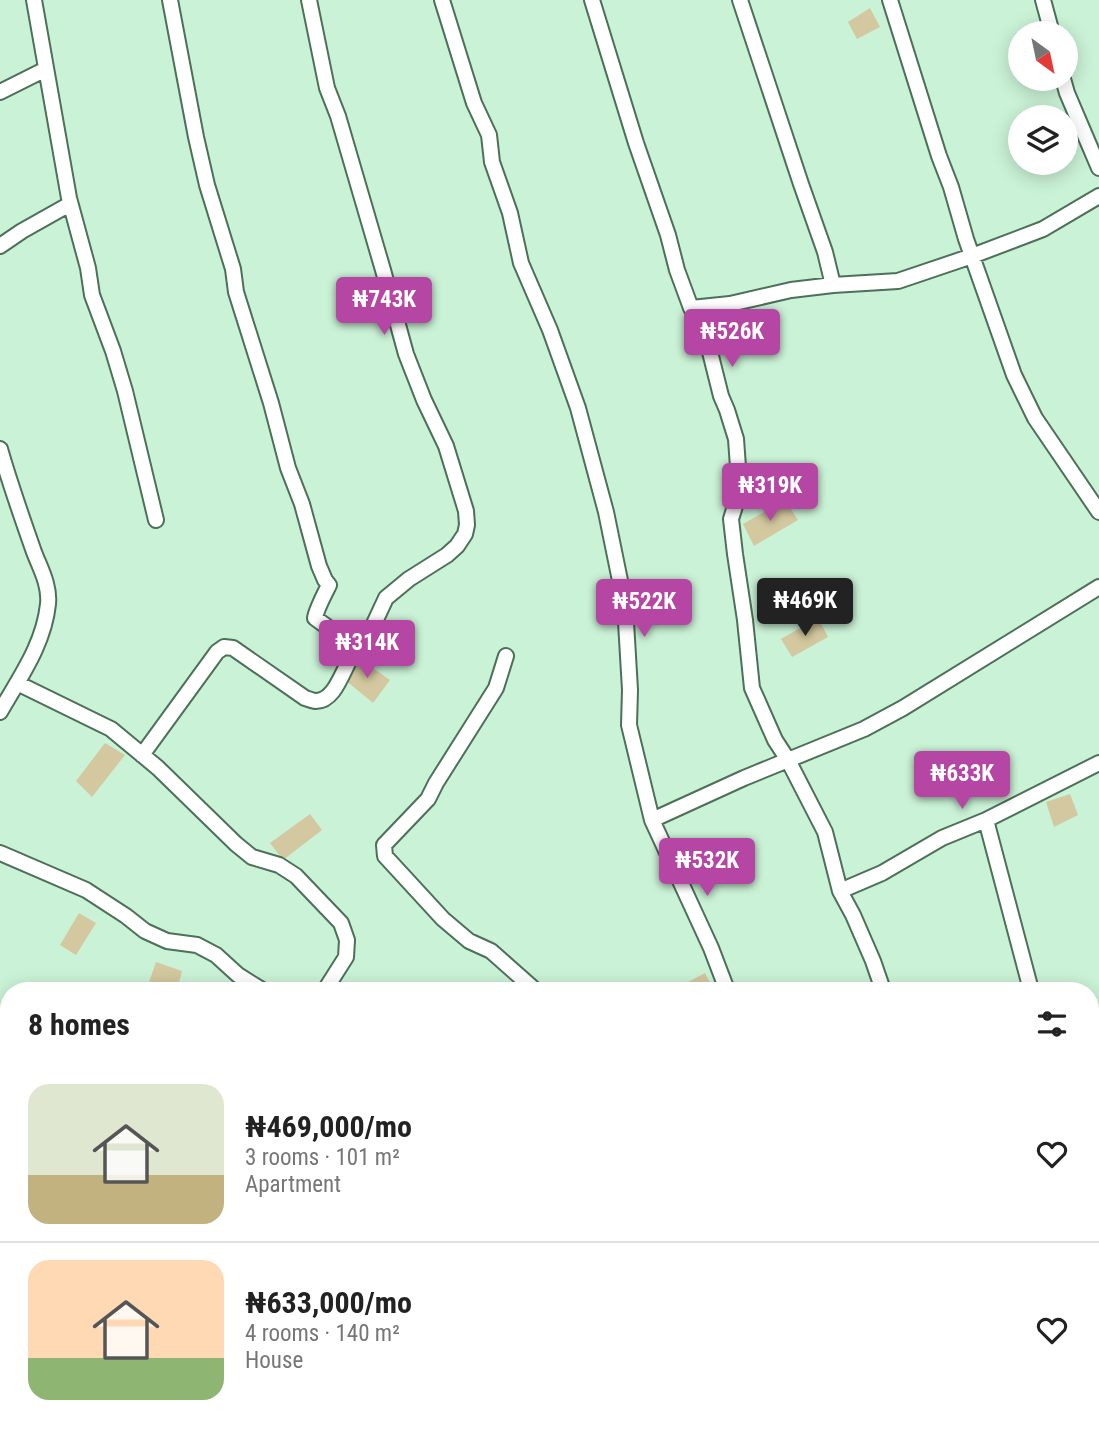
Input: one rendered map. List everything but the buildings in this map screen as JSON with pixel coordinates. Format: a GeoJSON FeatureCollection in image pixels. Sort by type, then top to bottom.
{"type":"FeatureCollection","features":[{"type":"Feature","properties":{"kind":"street"},"geometry":{"type":"LineString","coordinates":[[34,0],[70,204],[88,268],[92,295],[125,391],[156,520]]}},
{"type":"Feature","properties":{"kind":"street"},"geometry":{"type":"LineString","coordinates":[[170,0],[196,137],[207,185],[233,269],[236,292],[319,566],[329,585],[315,618],[344,639],[358,644],[366,641],[386,598],[457,546],[465,534],[466,511],[446,446],[406,354],[327,88],[309,0]]}},
{"type":"Feature","properties":{"kind":"street"},"geometry":{"type":"LineString","coordinates":[[442,0],[474,103],[489,135],[492,162],[510,213],[521,263],[550,330],[578,408],[606,512],[625,605],[630,690],[629,725],[652,820],[724,982]]}},
{"type":"Feature","properties":{"kind":"street"},"geometry":{"type":"LineString","coordinates":[[592,0],[677,270],[708,344],[720,396],[736,439],[736,503],[731,519],[746,620],[752,688],[775,740],[825,832],[840,891],[853,915],[880,982]]}},
{"type":"Feature","properties":{"kind":"street"},"geometry":{"type":"LineString","coordinates":[[740,0],[825,252],[833,285]]}},
{"type":"Feature","properties":{"kind":"street"},"geometry":{"type":"LineString","coordinates":[[890,0],[972,256],[1014,375],[1035,418],[1099,512]]}},
{"type":"Feature","properties":{"kind":"street"},"geometry":{"type":"LineString","coordinates":[[1043,0],[1049,21]]}},
{"type":"Feature","properties":{"kind":"street"},"geometry":{"type":"LineString","coordinates":[[0,92],[47,69]]}},
{"type":"Feature","properties":{"kind":"street"},"geometry":{"type":"LineString","coordinates":[[1066,91],[1099,169]]}},
{"type":"Feature","properties":{"kind":"street"},"geometry":{"type":"LineString","coordinates":[[691,308],[730,304],[791,289],[898,281],[1043,229],[1099,196]]}},
{"type":"Feature","properties":{"kind":"street"},"geometry":{"type":"LineString","coordinates":[[0,246],[70,204]]}},
{"type":"Feature","properties":{"kind":"street"},"geometry":{"type":"LineString","coordinates":[[0,449],[46,582],[49,601],[33,655],[0,712]]}},
{"type":"Feature","properties":{"kind":"street"},"geometry":{"type":"LineString","coordinates":[[652,820],[744,778],[864,729],[1099,587]]}},
{"type":"Feature","properties":{"kind":"street"},"geometry":{"type":"LineString","coordinates":[[142,755],[216,652],[224,647],[233,648],[305,698],[317,702],[335,688],[358,644]]}},
{"type":"Feature","properties":{"kind":"street"},"geometry":{"type":"LineString","coordinates":[[506,656],[496,688],[428,799],[391,836],[383,849],[385,856],[443,919],[469,941],[491,951],[526,982]]}},
{"type":"Feature","properties":{"kind":"street"},"geometry":{"type":"LineString","coordinates":[[17,683],[111,729],[158,768],[252,857],[279,865],[296,876],[341,923],[347,940],[346,957],[330,982]]}},
{"type":"Feature","properties":{"kind":"street"},"geometry":{"type":"LineString","coordinates":[[840,891],[882,873],[942,838],[986,820],[1099,763]]}},
{"type":"Feature","properties":{"kind":"street"},"geometry":{"type":"LineString","coordinates":[[986,820],[1029,982]]}},
{"type":"Feature","properties":{"kind":"street"},"geometry":{"type":"LineString","coordinates":[[0,853],[86,890],[145,931],[167,942],[197,945],[216,955],[249,982]]}}]}
